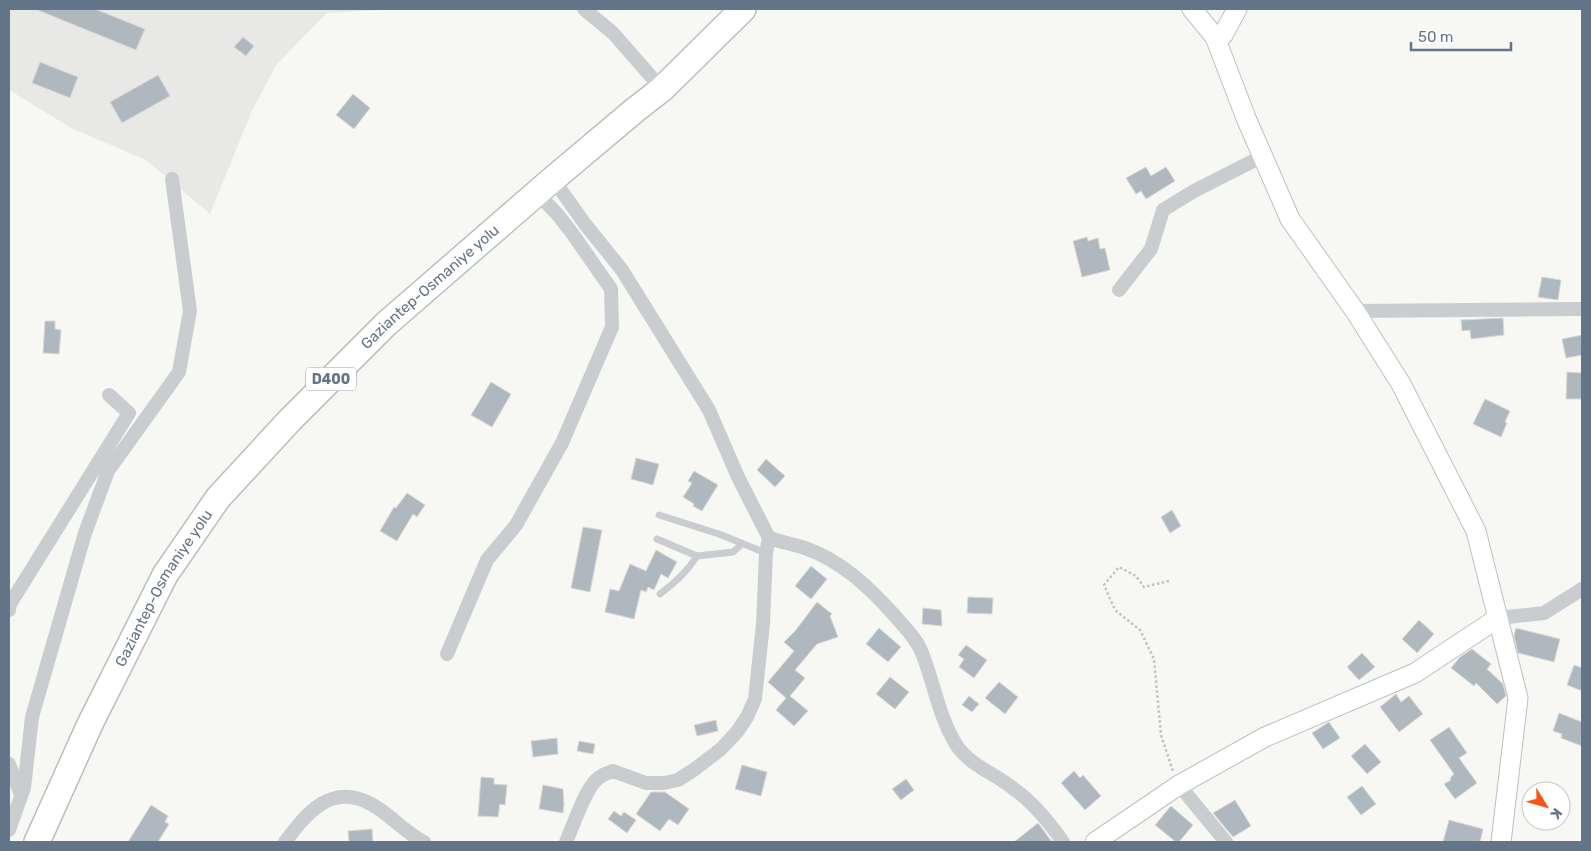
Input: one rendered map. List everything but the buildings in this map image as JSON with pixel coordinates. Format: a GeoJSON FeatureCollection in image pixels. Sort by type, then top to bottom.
{"type":"FeatureCollection","features":[{"type":"Feature","properties":{"kind":"highway","name":"Gaziantep-Osmaniye yolu"},"geometry":{"type":"LineString","coordinates":[[37,842],[90,724],[165,575],[218,498],[290,420],[386,324],[545,186],[662,89],[743,9]]}},
{"type":"Feature","properties":{"kind":"street"},"geometry":{"type":"LineString","coordinates":[[584,9],[613,33],[662,89]]}},
{"type":"Feature","properties":{"kind":"street"},"geometry":{"type":"LineString","coordinates":[[1192,9],[1215,37],[1262,156],[1290,219],[1354,311],[1401,384],[1476,531],[1518,698],[1501,842]]}},
{"type":"Feature","properties":{"kind":"street"},"geometry":{"type":"LineString","coordinates":[[1215,37],[1223,35],[1237,9]]}},
{"type":"Feature","properties":{"kind":"street"},"geometry":{"type":"LineString","coordinates":[[1119,290],[1151,249],[1163,210],[1194,191],[1262,156]]}},
{"type":"Feature","properties":{"kind":"street"},"geometry":{"type":"LineString","coordinates":[[9,830],[24,788],[32,717],[84,533],[108,471],[179,372],[190,311],[172,179]]}},
{"type":"Feature","properties":{"kind":"street"},"geometry":{"type":"LineString","coordinates":[[545,186],[585,224],[622,270],[709,410],[738,477],[768,538],[763,624],[755,700],[737,732],[721,749],[678,780],[664,783],[646,783],[613,772],[602,776],[596,780],[588,793],[566,842]]}},
{"type":"Feature","properties":{"kind":"street"},"geometry":{"type":"LineString","coordinates":[[447,654],[487,560],[516,525],[562,443],[612,327],[611,289],[558,215],[545,186]]}},
{"type":"Feature","properties":{"kind":"street"},"geometry":{"type":"LineString","coordinates":[[1354,311],[1582,309]]}},
{"type":"Feature","properties":{"kind":"street"},"geometry":{"type":"LineString","coordinates":[[9,610],[10,604],[129,413],[109,395]]}},
{"type":"Feature","properties":{"kind":"street"},"geometry":{"type":"LineString","coordinates":[[768,538],[806,548],[828,558],[848,570],[879,598],[912,635],[922,651],[940,709],[958,747],[972,762],[1014,788],[1032,804],[1063,842]]}},
{"type":"Feature","properties":{"kind":"street"},"geometry":{"type":"LineString","coordinates":[[1095,842],[1179,785],[1265,736],[1415,673],[1498,618],[1544,613],[1582,589]]}},
{"type":"Feature","properties":{"kind":"street"},"geometry":{"type":"LineString","coordinates":[[9,764],[22,795]]}},
{"type":"Feature","properties":{"kind":"street"},"geometry":{"type":"LineString","coordinates":[[1179,785],[1226,842]]}},
{"type":"Feature","properties":{"kind":"street"},"geometry":{"type":"LineString","coordinates":[[285,842],[310,811],[323,802],[335,798],[349,798],[371,804],[413,837],[424,842]]}},
{"type":"Feature","properties":{"kind":"lane"},"geometry":{"type":"LineString","coordinates":[[659,515],[719,534],[766,553]]}},
{"type":"Feature","properties":{"kind":"lane"},"geometry":{"type":"LineString","coordinates":[[657,539],[697,556],[733,552],[742,544]]}},
{"type":"Feature","properties":{"kind":"lane"},"geometry":{"type":"LineString","coordinates":[[660,594],[682,576],[697,556]]}},
{"type":"Feature","properties":{"kind":"path"},"geometry":{"type":"LineString","coordinates":[[1169,581],[1144,588],[1136,576],[1119,566],[1104,585],[1116,610],[1140,630],[1154,659],[1161,735],[1172,771],[1179,785]]}},
{"type":"Feature","properties":{"kind":"shaded area"},"geometry":{"type":"Polygon","coordinates":[[[9,9],[401,9],[327,13],[276,65],[251,113],[210,214],[146,160],[71,128],[9,90],[9,9]]]}}]}
